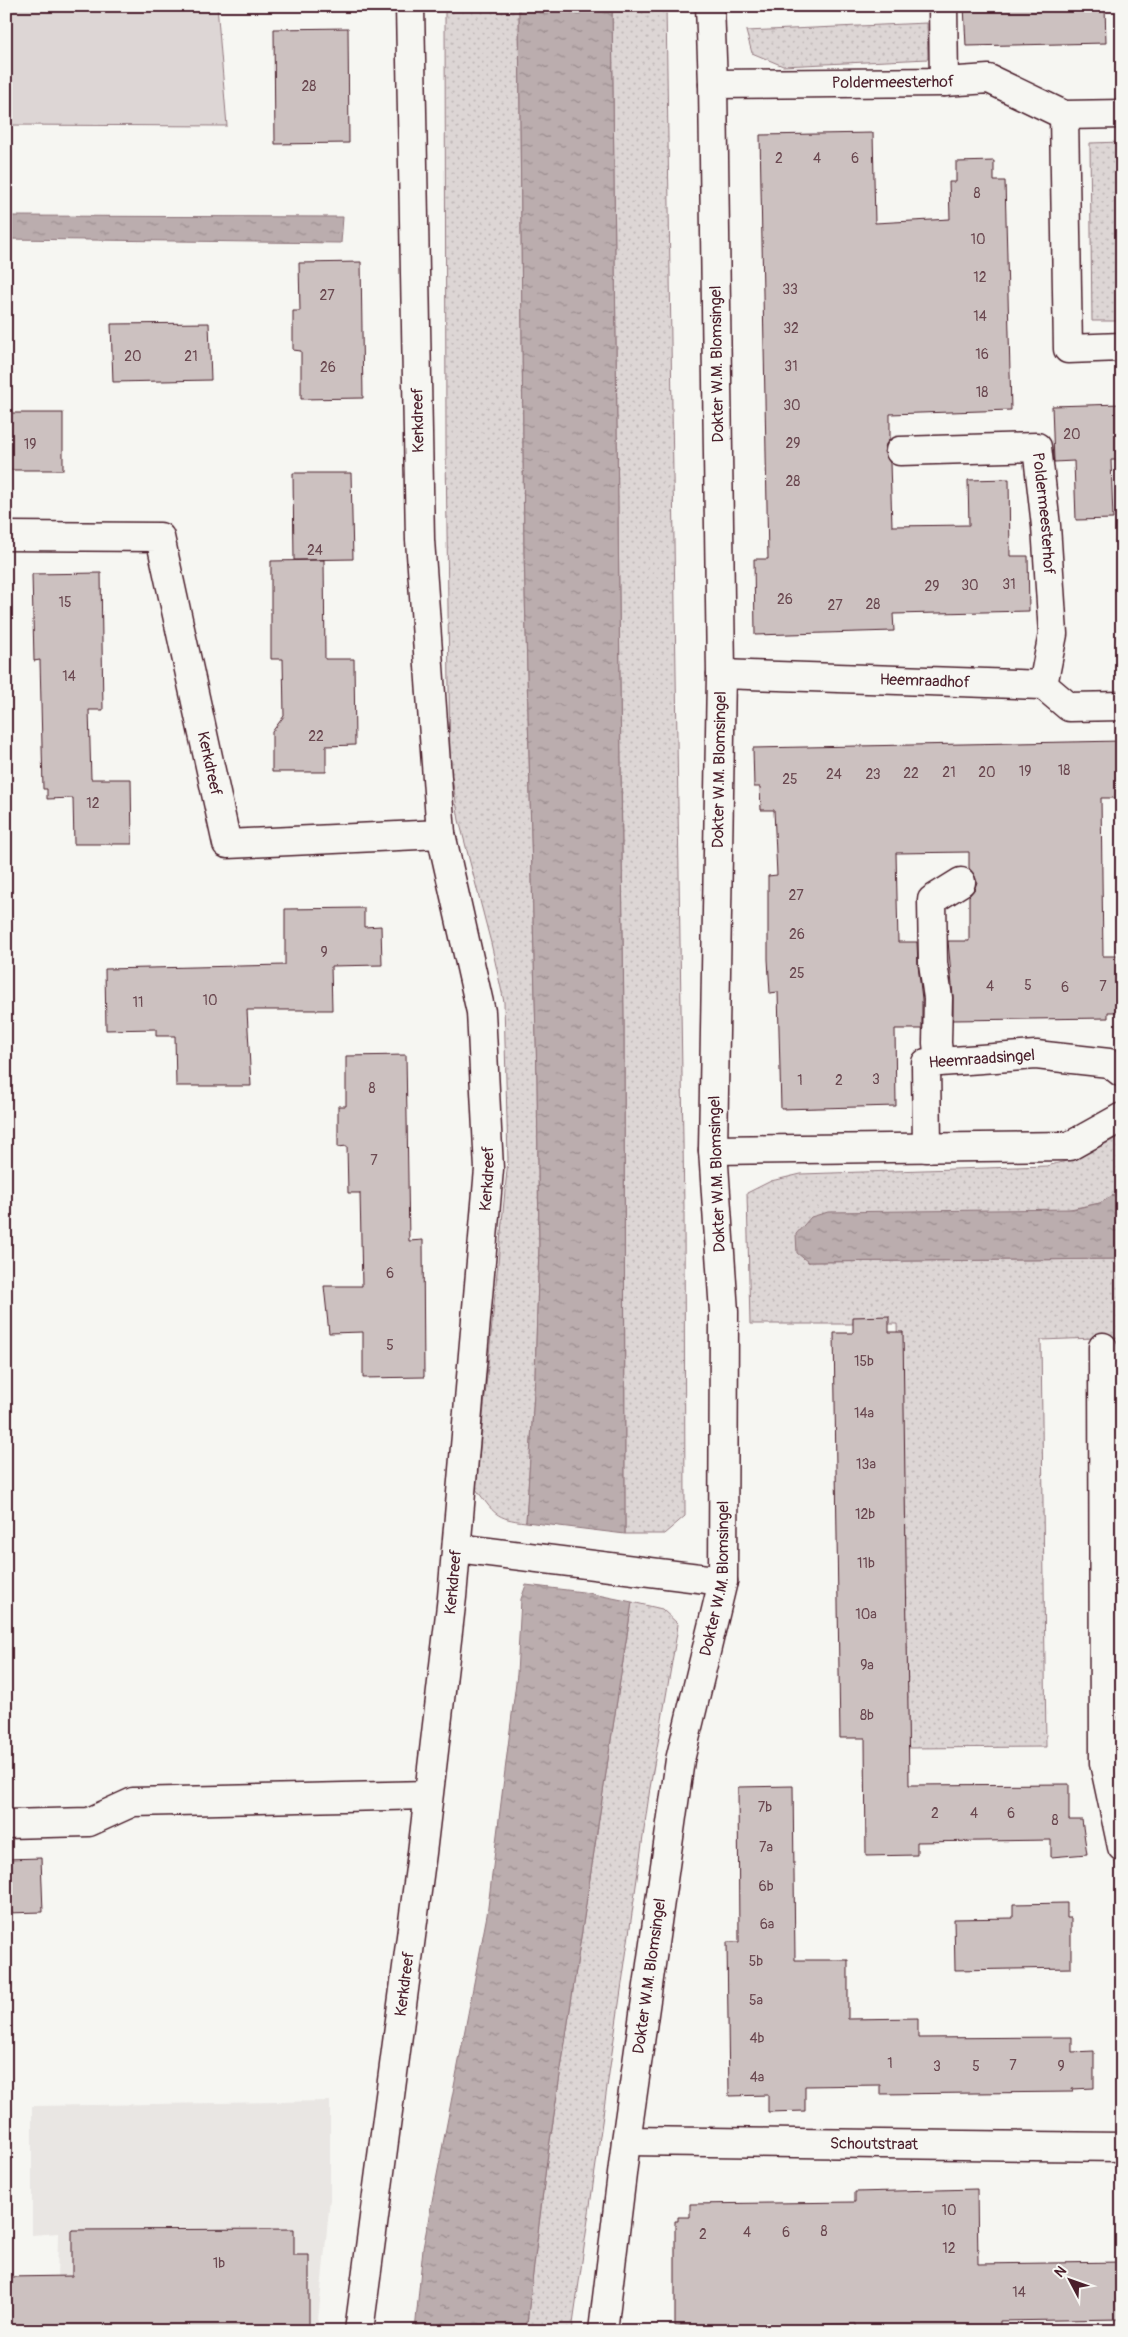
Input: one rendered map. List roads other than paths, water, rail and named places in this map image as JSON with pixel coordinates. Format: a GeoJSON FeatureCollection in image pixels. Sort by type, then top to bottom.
{"type":"FeatureCollection","features":[{"type":"Feature","properties":{"kind":"street","name":"Kerkdreef"},"geometry":{"type":"LineString","coordinates":[[359,2331],[420,1872],[457,1548],[489,1169],[481,1012],[440,834],[420,540],[410,6]]}},
{"type":"Feature","properties":{"kind":"street","name":"Dokter W.M. Blomsingel"},"geometry":{"type":"LineString","coordinates":[[603,2331],[626,2141],[680,1760],[723,1581],[724,1312],[713,1150],[721,674],[714,84],[710,6]]}},
{"type":"Feature","properties":{"kind":"street"},"geometry":{"type":"LineString","coordinates":[[943,6],[944,82]]}},
{"type":"Feature","properties":{"kind":"street","name":"Poldermeesterhof"},"geometry":{"type":"LineString","coordinates":[[714,84],[944,82],[989,79],[1064,115],[1122,114]]}},
{"type":"Feature","properties":{"kind":"street"},"geometry":{"type":"LineString","coordinates":[[1064,115],[1068,348],[1122,347]]}},
{"type":"Feature","properties":{"kind":"street","name":"Poldermeesterhof"},"geometry":{"type":"LineString","coordinates":[[900,451],[1037,447],[1046,526],[1054,634],[1043,685]]}},
{"type":"Feature","properties":{"kind":"street","name":"Kerkdreef"},"geometry":{"type":"LineString","coordinates":[[6,536],[160,537],[227,844],[440,834]]}},
{"type":"Feature","properties":{"kind":"street","name":"Heemraadhof"},"geometry":{"type":"LineString","coordinates":[[721,674],[1043,685]]}},
{"type":"Feature","properties":{"kind":"street"},"geometry":{"type":"LineString","coordinates":[[1043,685],[1069,707],[1122,706]]}},
{"type":"Feature","properties":{"kind":"street"},"geometry":{"type":"LineString","coordinates":[[939,1062],[937,1043],[938,998],[933,962],[932,900],[961,882]]}},
{"type":"Feature","properties":{"kind":"street","name":"Heemraadsingel"},"geometry":{"type":"LineString","coordinates":[[927,1148],[926,1063],[1036,1055],[1110,1063],[1122,1073]]}},
{"type":"Feature","properties":{"kind":"street"},"geometry":{"type":"LineString","coordinates":[[713,1150],[1070,1146],[1122,1116]]}},
{"type":"Feature","properties":{"kind":"street"},"geometry":{"type":"LineString","coordinates":[[1103,1347],[1104,1764],[1122,1847]]}},
{"type":"Feature","properties":{"kind":"street"},"geometry":{"type":"LineString","coordinates":[[457,1548],[723,1581]]}},
{"type":"Feature","properties":{"kind":"street"},"geometry":{"type":"LineString","coordinates":[[6,1824],[89,1822],[133,1802],[428,1795]]}},
{"type":"Feature","properties":{"kind":"street","name":"Schoutstraat"},"geometry":{"type":"LineString","coordinates":[[626,2141],[1122,2147]]}},
{"type":"Feature","properties":{"kind":"water"},"geometry":{"type":"Polygon","coordinates":[[[519,6],[612,6],[624,1022],[625,1534],[526,1522],[535,1376],[539,1246],[537,1079],[524,550],[519,6]]]}},
{"type":"Feature","properties":{"kind":"water"},"geometry":{"type":"Polygon","coordinates":[[[6,216],[343,217],[341,243],[6,239],[6,216]]]}},
{"type":"Feature","properties":{"kind":"water"},"geometry":{"type":"Polygon","coordinates":[[[1122,1190],[1121,1259],[808,1262],[797,1253],[796,1234],[811,1217],[828,1212],[1073,1209],[1100,1203],[1122,1190]]]}},
{"type":"Feature","properties":{"kind":"water"},"geometry":{"type":"Polygon","coordinates":[[[526,1585],[583,1592],[632,1602],[546,2167],[526,2331],[415,2331],[423,2248],[487,1915],[517,1674],[521,1599],[526,1585]]]}}]}
